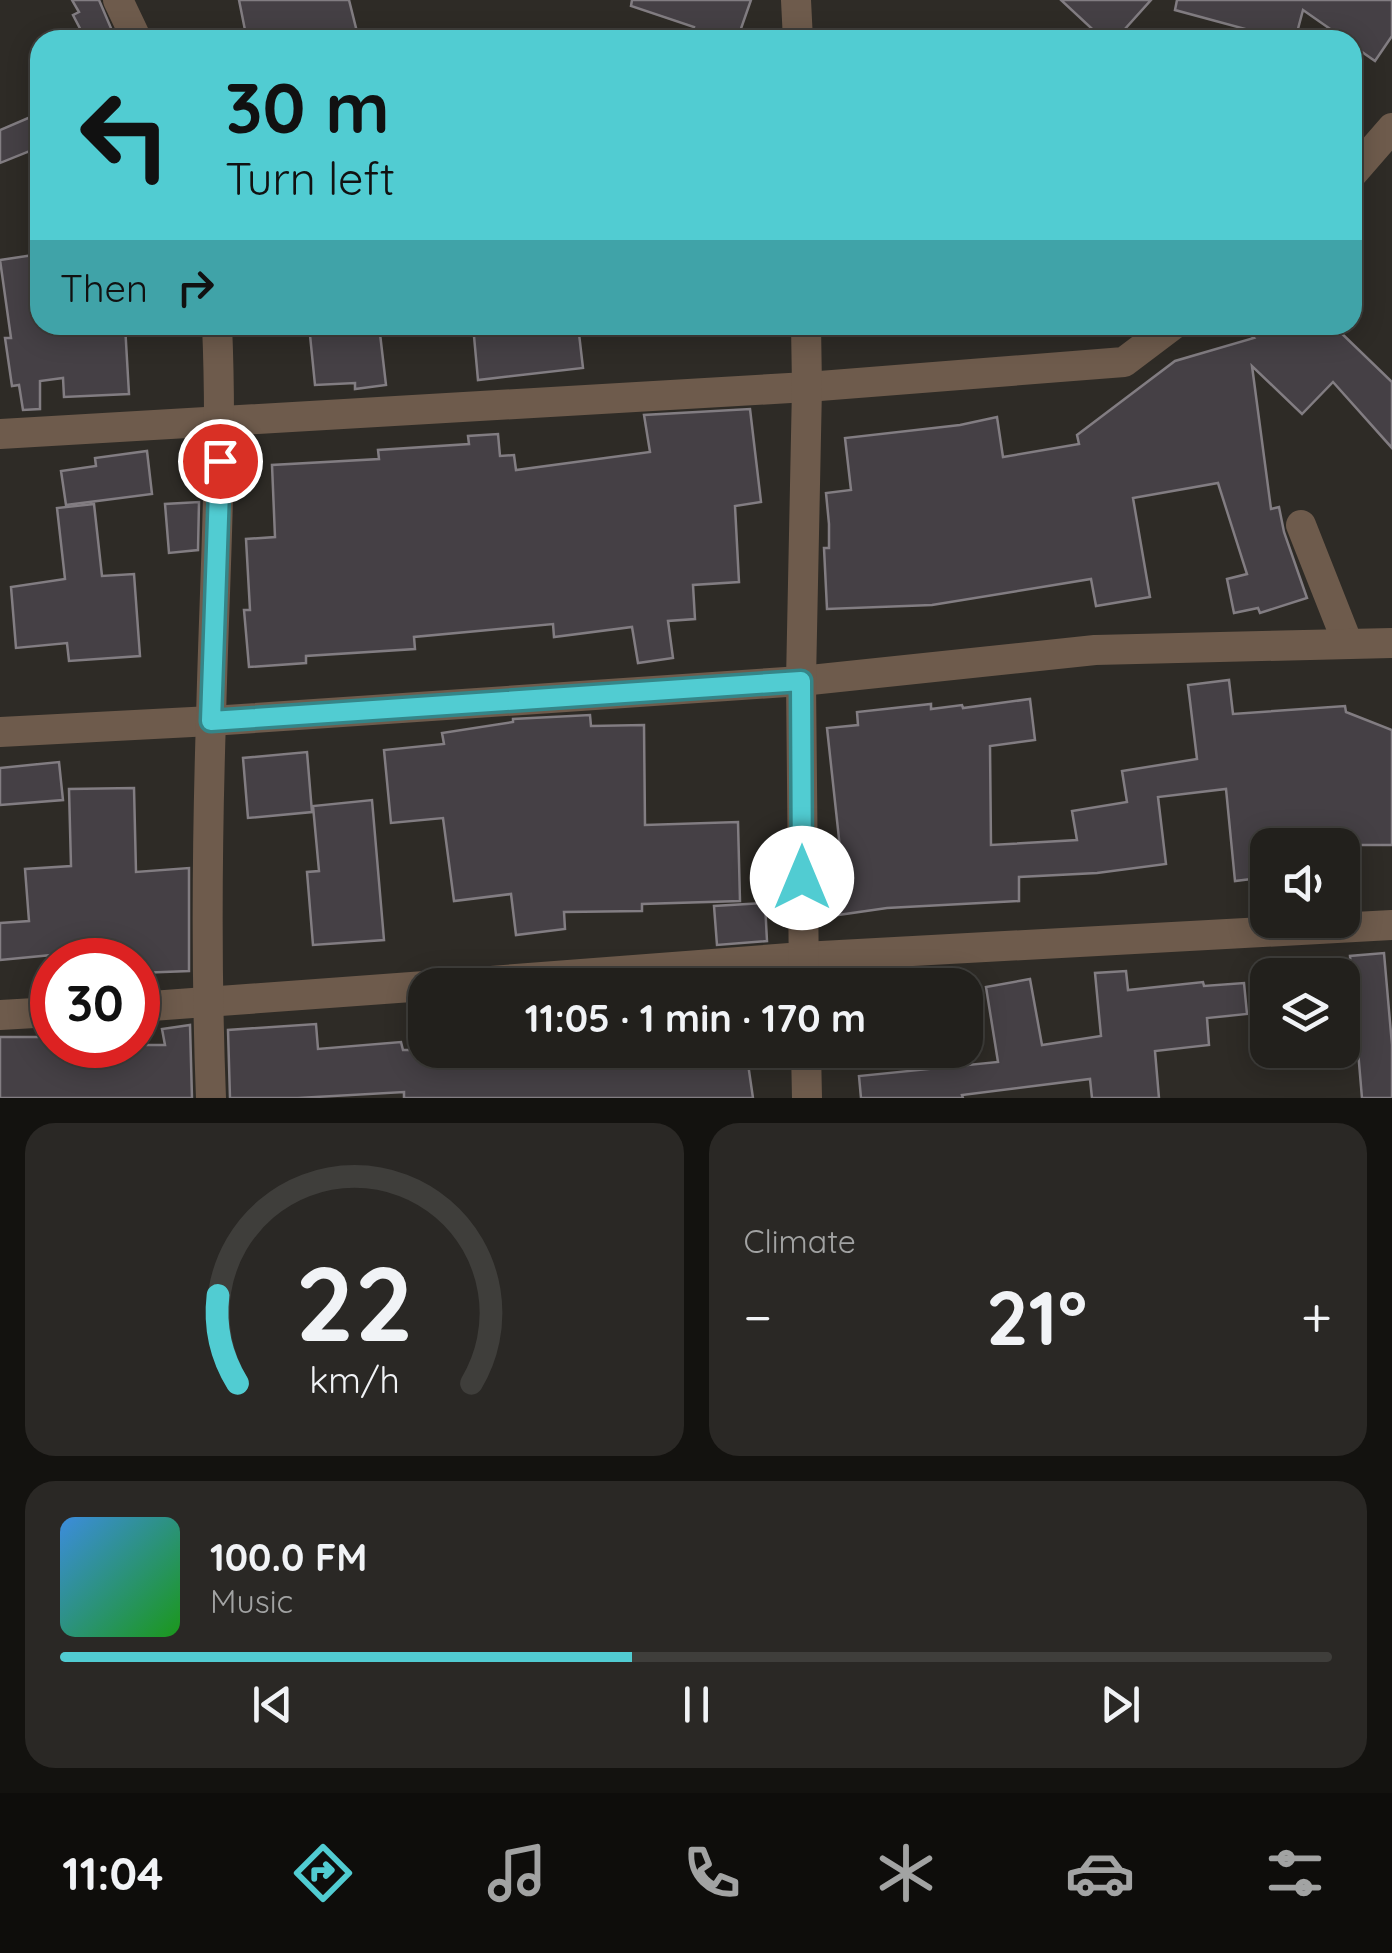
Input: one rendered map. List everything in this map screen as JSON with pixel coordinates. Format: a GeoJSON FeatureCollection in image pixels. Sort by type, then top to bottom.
{"type":"FeatureCollection","features":[{"type":"Feature","properties":{"kind":"street"},"geometry":{"type":"LineString","coordinates":[[118,0],[132,30]]}},
{"type":"Feature","properties":{"kind":"street"},"geometry":{"type":"LineString","coordinates":[[796,0],[798,30]]}},
{"type":"Feature","properties":{"kind":"street"},"geometry":{"type":"LineString","coordinates":[[1362,162],[1392,128]]}},
{"type":"Feature","properties":{"kind":"street"},"geometry":{"type":"LineString","coordinates":[[211,1098],[207,1002],[221,424],[218,335]]}},
{"type":"Feature","properties":{"kind":"street"},"geometry":{"type":"LineString","coordinates":[[803,968],[801,681],[806,335]]}},
{"type":"Feature","properties":{"kind":"street"},"geometry":{"type":"LineString","coordinates":[[0,434],[807,387],[1124,362],[1159,335]]}},
{"type":"Feature","properties":{"kind":"street"},"geometry":{"type":"LineString","coordinates":[[1301,525],[1348,644]]}},
{"type":"Feature","properties":{"kind":"street"},"geometry":{"type":"LineString","coordinates":[[0,732],[801,681],[1096,650],[1392,643]]}},
{"type":"Feature","properties":{"kind":"street"},"geometry":{"type":"LineString","coordinates":[[841,968],[1392,925]]}},
{"type":"Feature","properties":{"kind":"street"},"geometry":{"type":"LineString","coordinates":[[160,1005],[408,987]]}},
{"type":"Feature","properties":{"kind":"street"},"geometry":{"type":"LineString","coordinates":[[0,1015],[30,1013]]}},
{"type":"Feature","properties":{"kind":"street"},"geometry":{"type":"LineString","coordinates":[[806,1068],[807,1098]]}},
{"type":"Feature","properties":{"kind":"building"},"geometry":{"type":"Polygon","coordinates":[[[72,0],[99,0],[112,30],[81,30],[73,15],[79,12],[72,0]]]}},
{"type":"Feature","properties":{"kind":"building"},"geometry":{"type":"Polygon","coordinates":[[[239,0],[349,0],[356,30],[245,30],[239,0]]]}},
{"type":"Feature","properties":{"kind":"building"},"geometry":{"type":"Polygon","coordinates":[[[632,0],[751,0],[740,30],[693,30],[694,27],[631,6],[632,0]]]}},
{"type":"Feature","properties":{"kind":"building"},"geometry":{"type":"Polygon","coordinates":[[[1061,0],[1151,0],[1124,30],[1093,30],[1061,0]]]}},
{"type":"Feature","properties":{"kind":"building"},"geometry":{"type":"Polygon","coordinates":[[[1177,0],[1392,0],[1392,36],[1375,61],[1362,52],[1362,30],[1332,30],[1303,10],[1298,30],[1249,30],[1175,10],[1177,0]]]}},
{"type":"Feature","properties":{"kind":"building"},"geometry":{"type":"Polygon","coordinates":[[[30,117],[30,151],[0,163],[0,130],[30,117]]]}},
{"type":"Feature","properties":{"kind":"building"},"geometry":{"type":"Polygon","coordinates":[[[30,256],[30,335],[126,335],[129,394],[64,397],[63,378],[40,381],[40,409],[23,410],[19,385],[12,386],[5,338],[11,338],[0,260],[30,256]]]}},
{"type":"Feature","properties":{"kind":"building"},"geometry":{"type":"Polygon","coordinates":[[[310,335],[380,335],[386,385],[355,389],[355,383],[315,385],[310,335]]]}},
{"type":"Feature","properties":{"kind":"building"},"geometry":{"type":"Polygon","coordinates":[[[474,335],[579,335],[583,368],[478,380],[474,335]]]}},
{"type":"Feature","properties":{"kind":"building"},"geometry":{"type":"Polygon","coordinates":[[[1251,335],[1343,335],[1392,382],[1392,448],[1333,382],[1302,414],[1252,366],[1271,509],[1279,507],[1307,598],[1260,613],[1258,608],[1234,613],[1227,579],[1247,574],[1218,483],[1133,498],[1150,597],[1096,606],[1091,579],[932,605],[827,609],[826,493],[851,490],[845,438],[997,417],[1003,457],[1079,444],[1077,435],[1175,361],[1254,338],[1251,335]]]}},
{"type":"Feature","properties":{"kind":"building"},"geometry":{"type":"Polygon","coordinates":[[[750,409],[761,502],[735,506],[739,582],[693,585],[695,619],[668,621],[673,658],[638,663],[632,627],[554,637],[553,624],[414,637],[415,649],[306,656],[306,663],[249,667],[244,610],[250,610],[246,539],[275,537],[272,465],[379,459],[378,450],[469,444],[468,436],[498,434],[500,456],[514,455],[516,470],[650,452],[644,415],[750,409]]]}},
{"type":"Feature","properties":{"kind":"building"},"geometry":{"type":"Polygon","coordinates":[[[147,451],[152,494],[66,505],[61,471],[96,466],[95,458],[147,451]]]}},
{"type":"Feature","properties":{"kind":"building"},"geometry":{"type":"Polygon","coordinates":[[[199,502],[198,550],[169,553],[165,504],[199,502]]]}},
{"type":"Feature","properties":{"kind":"building"},"geometry":{"type":"Polygon","coordinates":[[[94,504],[102,576],[134,574],[140,656],[69,661],[67,643],[16,648],[11,587],[65,579],[57,508],[94,504]]]}},
{"type":"Feature","properties":{"kind":"building"},"geometry":{"type":"Polygon","coordinates":[[[1229,680],[1233,714],[1345,706],[1346,712],[1392,730],[1392,845],[1360,845],[1360,828],[1250,828],[1250,879],[1235,881],[1226,789],[1158,797],[1166,864],[1019,877],[1019,901],[887,908],[831,916],[828,858],[841,857],[827,728],[858,725],[857,712],[931,704],[931,709],[962,705],[963,708],[1030,699],[1035,740],[990,746],[991,845],[1077,840],[1072,811],[1127,802],[1122,771],[1197,759],[1188,685],[1229,680]]]}},
{"type":"Feature","properties":{"kind":"building"},"geometry":{"type":"Polygon","coordinates":[[[590,715],[591,726],[644,725],[645,825],[738,822],[740,901],[642,904],[642,911],[564,912],[565,929],[516,935],[511,894],[454,901],[443,818],[391,823],[384,750],[444,744],[442,733],[513,719],[590,715]]]}},
{"type":"Feature","properties":{"kind":"building"},"geometry":{"type":"Polygon","coordinates":[[[307,752],[312,812],[248,818],[243,758],[307,752]]]}},
{"type":"Feature","properties":{"kind":"building"},"geometry":{"type":"Polygon","coordinates":[[[59,762],[63,800],[0,805],[0,768],[59,762]]]}},
{"type":"Feature","properties":{"kind":"building"},"geometry":{"type":"Polygon","coordinates":[[[134,788],[136,872],[189,868],[189,971],[160,972],[160,938],[30,938],[30,957],[0,960],[0,923],[29,921],[25,869],[71,866],[69,789],[134,788]]]}},
{"type":"Feature","properties":{"kind":"building"},"geometry":{"type":"Polygon","coordinates":[[[372,800],[384,940],[313,945],[307,872],[319,871],[313,806],[372,800]]]}},
{"type":"Feature","properties":{"kind":"building"},"geometry":{"type":"Polygon","coordinates":[[[765,903],[767,941],[717,945],[714,906],[765,903]]]}},
{"type":"Feature","properties":{"kind":"building"},"geometry":{"type":"Polygon","coordinates":[[[1384,953],[1392,1098],[1362,1098],[1360,958],[1350,956],[1384,953]]]}},
{"type":"Feature","properties":{"kind":"building"},"geometry":{"type":"Polygon","coordinates":[[[1126,971],[1128,990],[1203,982],[1204,986],[1244,983],[1247,1014],[1207,1018],[1209,1045],[1155,1051],[1159,1098],[1092,1098],[1090,1079],[962,1095],[963,1098],[861,1098],[859,1076],[983,1068],[983,1064],[998,1062],[986,987],[1030,979],[1042,1045],[1101,1036],[1095,973],[1126,971]]]}},
{"type":"Feature","properties":{"kind":"building"},"geometry":{"type":"Polygon","coordinates":[[[316,1024],[318,1049],[401,1042],[403,1050],[408,1050],[408,1068],[749,1068],[753,1098],[404,1098],[404,1092],[230,1098],[228,1030],[316,1024]]]}},
{"type":"Feature","properties":{"kind":"building"},"geometry":{"type":"Polygon","coordinates":[[[190,1025],[192,1098],[0,1098],[0,1037],[30,1037],[30,1068],[160,1068],[160,1045],[165,1045],[162,1029],[190,1025]]]}},
{"type":"Feature","properties":{"kind":"route"},"geometry":{"type":"LineString","coordinates":[[220,461],[211,721],[801,681],[802,878]]}}]}
